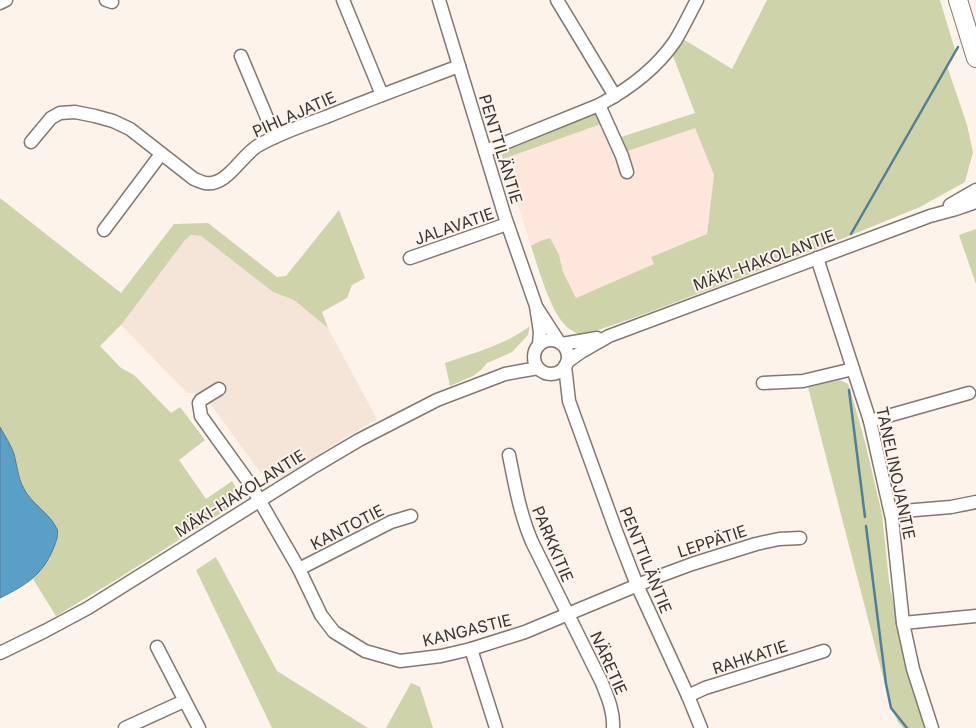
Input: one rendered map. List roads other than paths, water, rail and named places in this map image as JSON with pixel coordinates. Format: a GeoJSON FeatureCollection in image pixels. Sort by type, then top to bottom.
{"type":"FeatureCollection","features":[{"type":"Feature","properties":{"kind":"highway"},"geometry":{"type":"LineString","coordinates":[[958,0],[976,58]]}},
{"type":"Feature","properties":{"kind":"street"},"geometry":{"type":"LineString","coordinates":[[0,2],[6,0]]}},
{"type":"Feature","properties":{"kind":"street"},"geometry":{"type":"LineString","coordinates":[[343,0],[382,94]]}},
{"type":"Feature","properties":{"kind":"street","name":"PENTTILÄNTIE"},"geometry":{"type":"LineString","coordinates":[[439,0],[507,224],[536,306],[540,332],[537,348]]}},
{"type":"Feature","properties":{"kind":"street"},"geometry":{"type":"LineString","coordinates":[[557,0],[615,96]]}},
{"type":"Feature","properties":{"kind":"street"},"geometry":{"type":"LineString","coordinates":[[485,151],[599,105],[615,96],[643,76],[660,60],[675,40],[697,0]]}},
{"type":"Feature","properties":{"kind":"street"},"geometry":{"type":"LineString","coordinates":[[241,56],[276,137]]}},
{"type":"Feature","properties":{"kind":"street","name":"PIHLAJATIE"},"geometry":{"type":"LineString","coordinates":[[31,142],[51,118],[60,113],[75,112],[112,121],[130,129],[194,179],[205,183],[216,182],[225,178],[257,146],[382,94],[459,66]]}},
{"type":"Feature","properties":{"kind":"street"},"geometry":{"type":"LineString","coordinates":[[599,105],[622,156],[627,172]]}},
{"type":"Feature","properties":{"kind":"street"},"geometry":{"type":"LineString","coordinates":[[104,230],[161,154]]}},
{"type":"Feature","properties":{"kind":"street","name":"MÄKI-HAKOLANTIE"},"geometry":{"type":"LineString","coordinates":[[930,216],[976,190]]}},
{"type":"Feature","properties":{"kind":"street","name":"MÄKI-HAKOLANTIE"},"geometry":{"type":"LineString","coordinates":[[566,364],[581,352],[609,336],[930,216],[976,202]]}},
{"type":"Feature","properties":{"kind":"street","name":"JALAVATIE"},"geometry":{"type":"LineString","coordinates":[[410,258],[507,224]]}},
{"type":"Feature","properties":{"kind":"street","name":"TANELINOJANTIE"},"geometry":{"type":"LineString","coordinates":[[817,258],[870,421],[891,512],[903,623],[913,669],[932,728]]}},
{"type":"Feature","properties":{"kind":"street","name":"PENTTILÄNTIE"},"geometry":{"type":"LineString","coordinates":[[536,306],[561,343]]}},
{"type":"Feature","properties":{"kind":"street","name":"MÄKI-HAKOLANTIE"},"geometry":{"type":"LineString","coordinates":[[561,343],[609,336]]}},
{"type":"Feature","properties":{"kind":"street"},"geometry":{"type":"LineString","coordinates":[[549,340],[561,343],[567,352],[566,364],[561,370],[550,374],[538,368],[534,360],[537,348],[549,340]]}},
{"type":"Feature","properties":{"kind":"street","name":"MÄKI-HAKOLANTIE"},"geometry":{"type":"LineString","coordinates":[[505,374],[526,360],[537,348]]}},
{"type":"Feature","properties":{"kind":"street","name":"PENTTILÄNTIE"},"geometry":{"type":"LineString","coordinates":[[566,364],[569,401]]}},
{"type":"Feature","properties":{"kind":"street","name":"MÄKI-HAKOLANTIE"},"geometry":{"type":"LineString","coordinates":[[0,653],[88,608],[346,447],[391,423],[437,400],[505,374],[538,368]]}},
{"type":"Feature","properties":{"kind":"street"},"geometry":{"type":"LineString","coordinates":[[763,383],[803,381],[853,369]]}},
{"type":"Feature","properties":{"kind":"street","name":"PENTTILÄNTIE"},"geometry":{"type":"LineString","coordinates":[[550,374],[569,401],[637,585],[701,728]]}},
{"type":"Feature","properties":{"kind":"street","name":"KANGASTIE"},"geometry":{"type":"LineString","coordinates":[[219,389],[201,400],[199,403],[201,416],[260,500],[299,569],[321,615],[334,632],[365,650],[400,661],[441,656],[471,649],[525,632],[637,585]]}},
{"type":"Feature","properties":{"kind":"street"},"geometry":{"type":"LineString","coordinates":[[870,421],[968,393]]}},
{"type":"Feature","properties":{"kind":"street","name":"PARKKITIE"},"geometry":{"type":"LineString","coordinates":[[509,455],[518,502],[525,526],[568,614]]}},
{"type":"Feature","properties":{"kind":"street"},"geometry":{"type":"LineString","coordinates":[[891,512],[951,507],[976,502]]}},
{"type":"Feature","properties":{"kind":"street","name":"KANTOTIE"},"geometry":{"type":"LineString","coordinates":[[299,569],[391,522],[411,516]]}},
{"type":"Feature","properties":{"kind":"street","name":"LEPPÄTIE"},"geometry":{"type":"LineString","coordinates":[[637,585],[692,564],[756,544],[779,539],[800,538]]}},
{"type":"Feature","properties":{"kind":"street","name":"NÄRETIE"},"geometry":{"type":"LineString","coordinates":[[568,614],[609,701],[614,728]]}},
{"type":"Feature","properties":{"kind":"street"},"geometry":{"type":"LineString","coordinates":[[903,623],[976,616]]}},
{"type":"Feature","properties":{"kind":"street"},"geometry":{"type":"LineString","coordinates":[[157,647],[199,728]]}},
{"type":"Feature","properties":{"kind":"street"},"geometry":{"type":"LineString","coordinates":[[471,649],[496,728]]}},
{"type":"Feature","properties":{"kind":"street","name":"RAHKATIE"},"geometry":{"type":"LineString","coordinates":[[688,696],[705,688],[824,651]]}},
{"type":"Feature","properties":{"kind":"street"},"geometry":{"type":"LineString","coordinates":[[125,728],[184,701]]}},
{"type":"Feature","properties":{"kind":"water"},"geometry":{"type":"Polygon","coordinates":[[[0,427],[13,451],[26,493],[54,523],[58,533],[50,557],[39,572],[26,584],[0,598],[0,427]]]}},
{"type":"Feature","properties":{"kind":"waterway"},"geometry":{"type":"LineString","coordinates":[[851,234],[958,47]]}},
{"type":"Feature","properties":{"kind":"waterway"},"geometry":{"type":"LineString","coordinates":[[849,390],[865,517]]}},
{"type":"Feature","properties":{"kind":"waterway"},"geometry":{"type":"LineString","coordinates":[[866,526],[886,684],[891,708],[907,728]]}}]}
